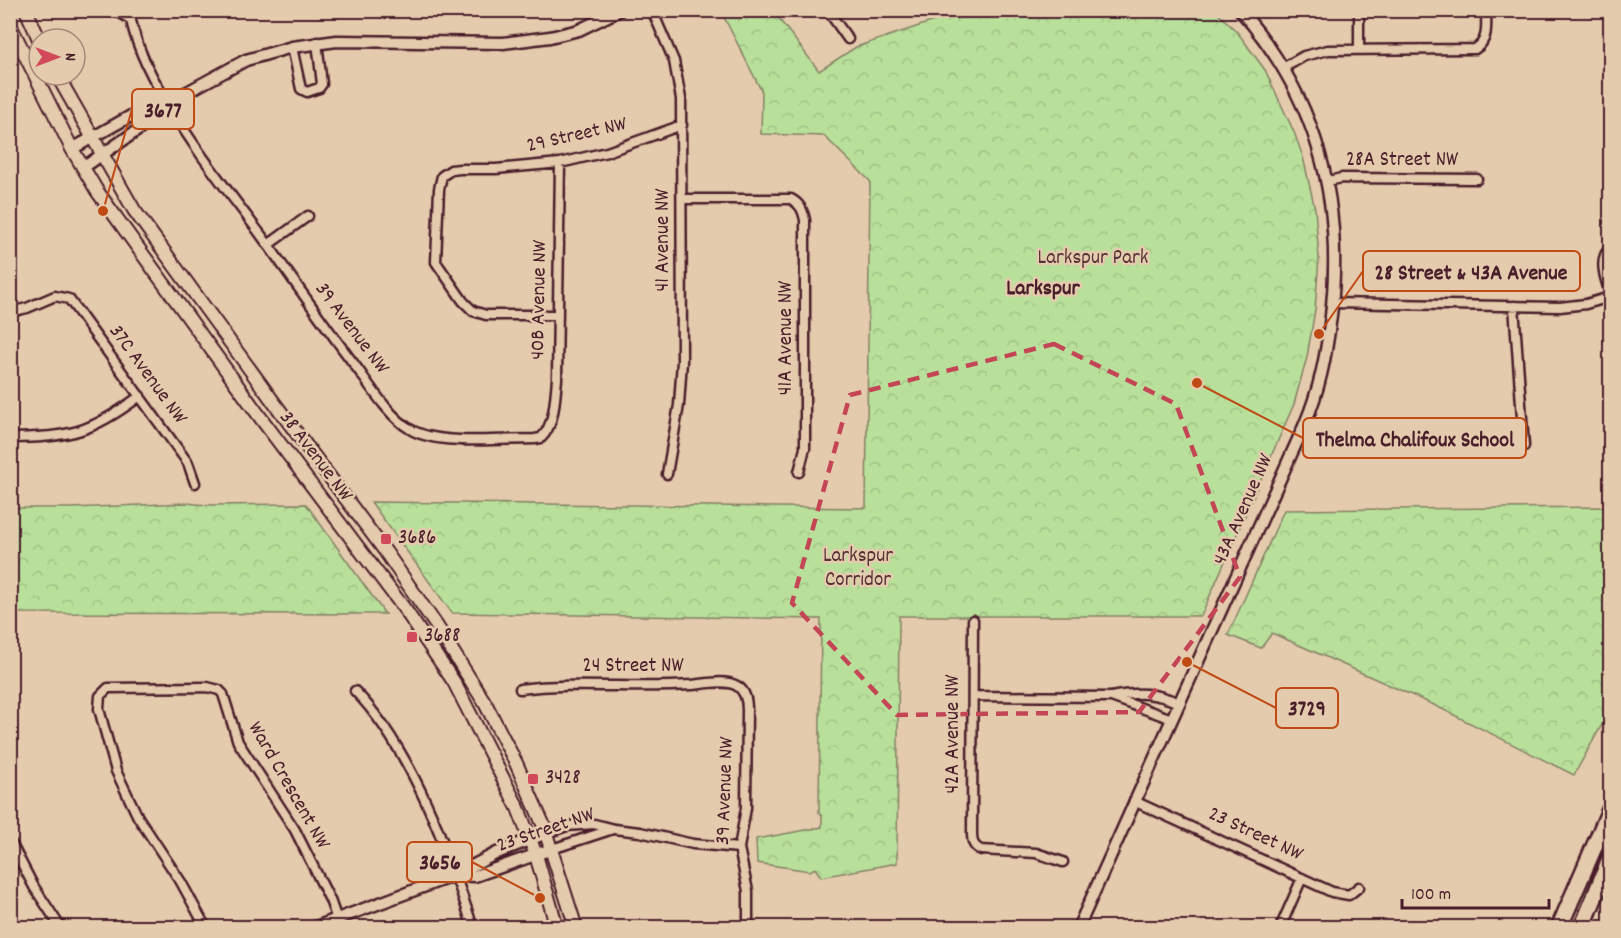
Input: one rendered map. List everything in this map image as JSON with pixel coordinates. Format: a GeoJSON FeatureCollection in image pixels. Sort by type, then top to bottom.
{"type":"FeatureCollection","features":[{"type":"Feature","properties":{"kind":"highway"},"geometry":{"type":"LineString","coordinates":[[1559,927],[1611,810]]}},
{"type":"Feature","properties":{"kind":"highway"},"geometry":{"type":"LineString","coordinates":[[1582,927],[1611,859]]}},
{"type":"Feature","properties":{"kind":"highway"},"geometry":{"type":"LineString","coordinates":[[1551,927],[1586,863]]}},
{"type":"Feature","properties":{"kind":"main road"},"geometry":{"type":"LineString","coordinates":[[26,10],[34,27]]}},
{"type":"Feature","properties":{"kind":"main road","name":"38 Avenue NW"},"geometry":{"type":"LineString","coordinates":[[10,25],[72,149],[97,190],[257,412],[406,611],[454,682],[508,787],[530,839],[556,927]]}},
{"type":"Feature","properties":{"kind":"main road","name":"38 Avenue NW"},"geometry":{"type":"LineString","coordinates":[[64,87],[134,210],[385,551],[436,625],[485,703],[520,773],[546,833],[576,927]]}},
{"type":"Feature","properties":{"kind":"street","name":"39 Avenue NW"},"geometry":{"type":"LineString","coordinates":[[115,10],[130,15],[149,69],[167,103],[203,156],[331,334],[393,414],[411,430],[423,435],[446,439],[535,439],[543,436]]}},
{"type":"Feature","properties":{"kind":"street"},"geometry":{"type":"LineString","coordinates":[[72,149],[145,108],[167,103],[246,60],[292,47],[317,42],[502,43],[528,41],[579,30],[620,10]]}},
{"type":"Feature","properties":{"kind":"street","name":"41 Avenue NW"},"geometry":{"type":"LineString","coordinates":[[652,10],[669,48],[677,74],[682,125],[681,380],[667,474]]}},
{"type":"Feature","properties":{"kind":"street","name":"43A Avenue NW"},"geometry":{"type":"LineString","coordinates":[[1078,927],[1304,426],[1321,381],[1332,303],[1335,250],[1328,182],[1311,125],[1283,68],[1240,10]]}},
{"type":"Feature","properties":{"kind":"street"},"geometry":{"type":"LineString","coordinates":[[1359,10],[1359,48]]}},
{"type":"Feature","properties":{"kind":"street"},"geometry":{"type":"LineString","coordinates":[[1283,68],[1304,56],[1317,52],[1359,48],[1468,50],[1481,45],[1485,36],[1486,10]]}},
{"type":"Feature","properties":{"kind":"street"},"geometry":{"type":"LineString","coordinates":[[830,11],[848,39]]}},
{"type":"Feature","properties":{"kind":"street"},"geometry":{"type":"LineString","coordinates":[[292,47],[301,88],[308,92],[319,88],[322,84],[317,42]]}},
{"type":"Feature","properties":{"kind":"street"},"geometry":{"type":"LineString","coordinates":[[84,167],[154,119],[167,103]]}},
{"type":"Feature","properties":{"kind":"street","name":"29 Street NW"},"geometry":{"type":"LineString","coordinates":[[558,315],[479,314],[463,301],[436,262],[439,189],[442,176],[451,170],[460,169],[496,169],[560,163],[607,152],[682,125]]}},
{"type":"Feature","properties":{"kind":"street","name":"40B Avenue NW"},"geometry":{"type":"LineString","coordinates":[[543,436],[549,423],[555,393],[560,163]]}},
{"type":"Feature","properties":{"kind":"street","name":"28A Street NW"},"geometry":{"type":"LineString","coordinates":[[1328,182],[1342,178],[1477,179]]}},
{"type":"Feature","properties":{"kind":"street","name":"41A Avenue NW"},"geometry":{"type":"LineString","coordinates":[[682,199],[787,199],[799,204],[805,220],[805,448],[799,472]]}},
{"type":"Feature","properties":{"kind":"street"},"geometry":{"type":"LineString","coordinates":[[268,245],[308,216]]}},
{"type":"Feature","properties":{"kind":"street"},"geometry":{"type":"LineString","coordinates":[[1611,249],[1606,251],[1603,258],[1611,292]]}},
{"type":"Feature","properties":{"kind":"street","name":"37C Avenue NW"},"geometry":{"type":"LineString","coordinates":[[10,312],[27,308],[55,296],[61,296],[73,304],[188,463],[195,483]]}},
{"type":"Feature","properties":{"kind":"street"},"geometry":{"type":"LineString","coordinates":[[1332,303],[1573,306],[1611,297]]}},
{"type":"Feature","properties":{"kind":"street"},"geometry":{"type":"LineString","coordinates":[[1514,306],[1524,446]]}},
{"type":"Feature","properties":{"kind":"street"},"geometry":{"type":"LineString","coordinates":[[10,438],[45,438],[76,433],[106,420],[140,396]]}},
{"type":"Feature","properties":{"kind":"street"},"geometry":{"type":"LineString","coordinates":[[1304,426],[1325,436],[1391,437]]}},
{"type":"Feature","properties":{"kind":"street","name":"42A Avenue NW"},"geometry":{"type":"LineString","coordinates":[[973,620],[972,833],[976,848],[987,851],[1036,853],[1063,862]]}},
{"type":"Feature","properties":{"kind":"street","name":"24 Street NW"},"geometry":{"type":"LineString","coordinates":[[519,689],[543,686],[680,686],[726,683],[736,685],[743,691]]}},
{"type":"Feature","properties":{"kind":"street","name":"Ward Crescent NW"},"geometry":{"type":"LineString","coordinates":[[206,927],[181,882],[138,817],[116,771],[98,705],[100,696],[108,688],[207,687],[219,690],[223,694],[238,742],[295,830],[339,923]]}},
{"type":"Feature","properties":{"kind":"street"},"geometry":{"type":"LineString","coordinates":[[355,690],[372,707],[407,768],[434,823],[473,927]]}},
{"type":"Feature","properties":{"kind":"street","name":"39 Avenue NW"},"geometry":{"type":"LineString","coordinates":[[743,691],[747,705],[746,808],[739,848],[748,891],[748,927]]}},
{"type":"Feature","properties":{"kind":"street"},"geometry":{"type":"LineString","coordinates":[[973,696],[1111,697],[1124,694],[1154,694],[1179,703]]}},
{"type":"Feature","properties":{"kind":"street"},"geometry":{"type":"LineString","coordinates":[[1111,697],[1172,719]]}},
{"type":"Feature","properties":{"kind":"street","name":"23 Street NW"},"geometry":{"type":"LineString","coordinates":[[1134,801],[1332,892],[1345,895],[1354,892],[1359,887]]}},
{"type":"Feature","properties":{"kind":"street","name":"23 Street NW"},"geometry":{"type":"LineString","coordinates":[[313,927],[339,923],[455,875],[497,853],[567,826],[588,823],[693,844],[739,848]]}},
{"type":"Feature","properties":{"kind":"street","name":"23 Street NW"},"geometry":{"type":"LineString","coordinates":[[455,875],[475,876],[614,829]]}},
{"type":"Feature","properties":{"kind":"street"},"geometry":{"type":"LineString","coordinates":[[10,841],[34,887],[61,927]]}},
{"type":"Feature","properties":{"kind":"street"},"geometry":{"type":"LineString","coordinates":[[1280,927],[1302,878]]}},
{"type":"Feature","properties":{"kind":"highlighted area"},"geometry":{"type":"Polygon","coordinates":[[[1054,344],[1176,404],[1240,577],[1139,712],[897,715],[792,603],[850,395],[1054,344]]]}},
{"type":"Feature","properties":{"kind":"green space","name":"Larkspur Park"},"geometry":{"type":"Polygon","coordinates":[[[721,11],[773,11],[819,71],[856,47],[940,19],[1018,15],[1019,11],[1216,11],[1238,33],[1265,70],[1303,157],[1315,209],[1319,258],[1315,310],[1307,357],[1294,404],[1201,616],[899,616],[897,863],[821,877],[815,868],[810,871],[757,863],[756,839],[822,827],[822,816],[819,813],[821,619],[452,613],[371,502],[866,508],[870,181],[824,136],[761,134],[762,92],[721,11]]]}},
{"type":"Feature","properties":{"kind":"green space"},"geometry":{"type":"Polygon","coordinates":[[[186,503],[207,505],[306,504],[385,614],[11,613],[11,508],[186,503]]]}},
{"type":"Feature","properties":{"kind":"green space"},"geometry":{"type":"Polygon","coordinates":[[[1610,507],[1610,710],[1574,775],[1434,705],[1272,633],[1261,648],[1228,635],[1284,510],[1610,507]]]}},
{"type":"Feature","properties":{"kind":"place","name":"3677"},"geometry":{"type":"Point","coordinates":[103,211]}},
{"type":"Feature","properties":{"kind":"place","name":"28 Street & 43A Avenue"},"geometry":{"type":"Point","coordinates":[1319,334]}},
{"type":"Feature","properties":{"kind":"place","name":"Thelma Chalifoux School"},"geometry":{"type":"Point","coordinates":[1197,383]}},
{"type":"Feature","properties":{"kind":"place","name":"3686"},"geometry":{"type":"Point","coordinates":[386,539]}},
{"type":"Feature","properties":{"kind":"place","name":"3688"},"geometry":{"type":"Point","coordinates":[412,637]}},
{"type":"Feature","properties":{"kind":"place","name":"3729"},"geometry":{"type":"Point","coordinates":[1187,662]}},
{"type":"Feature","properties":{"kind":"place","name":"3428"},"geometry":{"type":"Point","coordinates":[533,779]}},
{"type":"Feature","properties":{"kind":"place","name":"3656"},"geometry":{"type":"Point","coordinates":[540,898]}},
{"type":"Feature","properties":{"kind":"district","name":"Larkspur"},"geometry":{"type":"Point","coordinates":[1043,289]}},
{"type":"Feature","properties":{"kind":"park label","name":"Larkspur Corridor"},"geometry":{"type":"Point","coordinates":[858,569]}}]}
